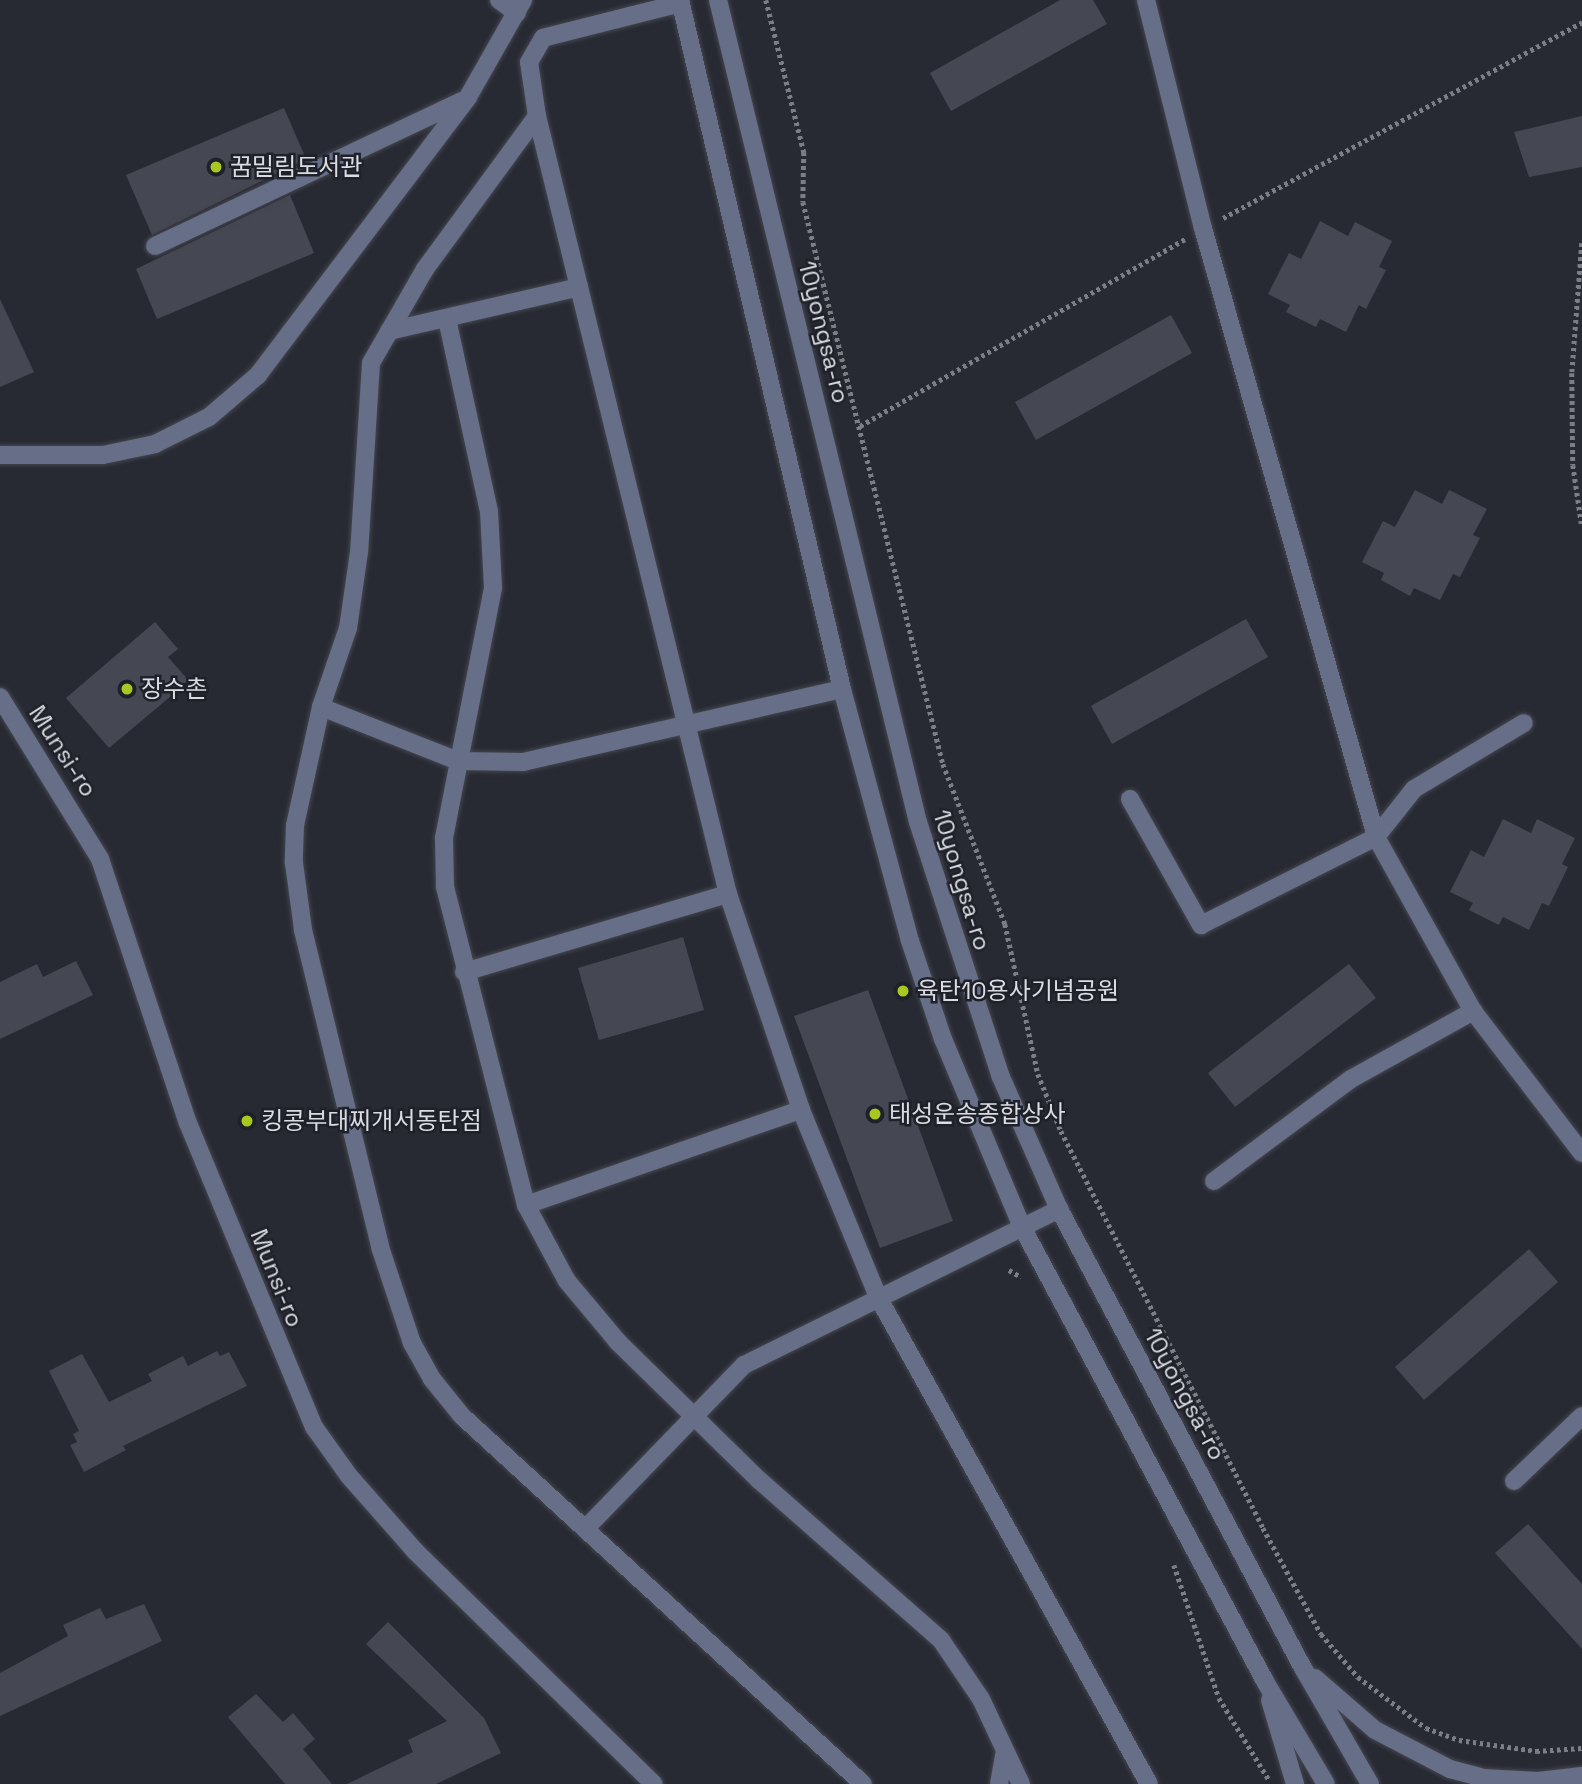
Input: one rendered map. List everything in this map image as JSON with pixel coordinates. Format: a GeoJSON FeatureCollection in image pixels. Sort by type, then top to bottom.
{"type":"FeatureCollection","features":[{"type":"Feature","properties":{"kind":"street"},"geometry":{"type":"LineString","coordinates":[[0,455],[103,455],[155,444],[209,417],[258,375],[295,332],[468,97],[520,6],[499,0]]}},
{"type":"Feature","properties":{"kind":"street","name":"10yongsa-ro"},"geometry":{"type":"LineString","coordinates":[[718,0],[918,822],[1001,1077],[1059,1209],[1303,1668],[1370,1784]]}},
{"type":"Feature","properties":{"kind":"street"},"geometry":{"type":"LineString","coordinates":[[1146,0],[1203,228],[1376,837],[1473,1011],[1582,1153]]}},
{"type":"Feature","properties":{"kind":"street"},"geometry":{"type":"LineString","coordinates":[[1149,1784],[878,1297],[801,1110],[728,894],[537,116],[528,62],[542,38],[680,2],[842,689],[910,941],[943,1039],[1021,1225],[1266,1683],[1326,1784]]}},
{"type":"Feature","properties":{"kind":"street"},"geometry":{"type":"LineString","coordinates":[[155,246],[468,97]]}},
{"type":"Feature","properties":{"kind":"street"},"geometry":{"type":"LineString","coordinates":[[537,116],[425,269],[371,363],[359,552],[348,628],[321,707],[295,825],[297,897],[354,1150],[391,1283],[412,1342],[432,1379],[462,1416],[586,1528],[718,1655],[863,1784]]}},
{"type":"Feature","properties":{"kind":"street"},"geometry":{"type":"LineString","coordinates":[[389,331],[579,287]]}},
{"type":"Feature","properties":{"kind":"street"},"geometry":{"type":"LineString","coordinates":[[447,319],[489,511],[493,588],[444,838],[445,887],[464,972],[526,1206],[567,1281],[618,1342],[693,1416],[941,1640],[981,1699],[1004,1755],[1021,1784]]}},
{"type":"Feature","properties":{"kind":"street"},"geometry":{"type":"LineString","coordinates":[[321,707],[458,761],[523,762],[688,727],[842,689]]}},
{"type":"Feature","properties":{"kind":"street","name":"Munsi-ro"},"geometry":{"type":"LineString","coordinates":[[0,698],[100,859],[188,1123],[314,1427],[349,1476],[416,1552],[654,1784]]}},
{"type":"Feature","properties":{"kind":"street"},"geometry":{"type":"LineString","coordinates":[[1130,799],[1201,925],[1376,837],[1413,789],[1524,723]]}},
{"type":"Feature","properties":{"kind":"street"},"geometry":{"type":"LineString","coordinates":[[464,972],[728,894]]}},
{"type":"Feature","properties":{"kind":"street"},"geometry":{"type":"LineString","coordinates":[[1213,1181],[1351,1079],[1473,1011]]}},
{"type":"Feature","properties":{"kind":"street"},"geometry":{"type":"LineString","coordinates":[[526,1206],[801,1110]]}},
{"type":"Feature","properties":{"kind":"street"},"geometry":{"type":"LineString","coordinates":[[586,1528],[744,1365],[1021,1225],[1059,1209]]}},
{"type":"Feature","properties":{"kind":"street"},"geometry":{"type":"LineString","coordinates":[[1514,1481],[1582,1416]]}},
{"type":"Feature","properties":{"kind":"street"},"geometry":{"type":"LineString","coordinates":[[1303,1668],[1375,1730],[1450,1769],[1483,1778],[1538,1781],[1582,1776]]}},
{"type":"Feature","properties":{"kind":"street"},"geometry":{"type":"LineString","coordinates":[[1266,1683],[1295,1784]]}},
{"type":"Feature","properties":{"kind":"street"},"geometry":{"type":"LineString","coordinates":[[999,1784],[1004,1755]]}},
{"type":"Feature","properties":{"kind":"path"},"geometry":{"type":"LineString","coordinates":[[766,0],[803,152],[803,202],[943,764],[1005,924],[1038,1074],[1061,1131],[1263,1528],[1321,1634],[1358,1677],[1426,1728],[1459,1740],[1536,1751],[1582,1748]]}},
{"type":"Feature","properties":{"kind":"path"},"geometry":{"type":"LineString","coordinates":[[1582,243],[1572,335],[1572,435],[1582,527]]}},
{"type":"Feature","properties":{"kind":"path"},"geometry":{"type":"LineString","coordinates":[[1009,1270],[1028,1283]]}},
{"type":"Feature","properties":{"kind":"path"},"geometry":{"type":"LineString","coordinates":[[1168,1554],[1181,1578],[1219,1698],[1271,1784]]}},
{"type":"Feature","properties":{"kind":"building"},"geometry":{"type":"Polygon","coordinates":[[[1060,0],[1093,0],[1107,24],[951,111],[930,73],[1060,0]]]}},
{"type":"Feature","properties":{"kind":"building","name":"꿈밀림도서관"},"geometry":{"type":"Polygon","coordinates":[[[284,108],[306,159],[152,235],[126,175],[284,108]]]}},
{"type":"Feature","properties":{"kind":"building"},"geometry":{"type":"Polygon","coordinates":[[[1582,116],[1582,167],[1529,177],[1514,132],[1582,116]]]}},
{"type":"Feature","properties":{"kind":"building"},"geometry":{"type":"Polygon","coordinates":[[[290,195],[314,253],[157,319],[136,269],[290,195]]]}},
{"type":"Feature","properties":{"kind":"building"},"geometry":{"type":"Polygon","coordinates":[[[1320,221],[1348,236],[1355,222],[1392,241],[1379,267],[1386,270],[1366,309],[1359,305],[1346,332],[1320,319],[1316,327],[1286,312],[1290,305],[1268,294],[1289,253],[1301,259],[1320,221]]]}},
{"type":"Feature","properties":{"kind":"building"},"geometry":{"type":"Polygon","coordinates":[[[0,299],[34,372],[0,387],[0,299]]]}},
{"type":"Feature","properties":{"kind":"building"},"geometry":{"type":"Polygon","coordinates":[[[1171,315],[1192,353],[1036,440],[1015,402],[1171,315]]]}},
{"type":"Feature","properties":{"kind":"building"},"geometry":{"type":"Polygon","coordinates":[[[1415,490],[1442,504],[1449,490],[1487,509],[1473,535],[1480,538],[1460,577],[1453,574],[1440,600],[1414,588],[1410,596],[1381,580],[1384,573],[1362,562],[1383,521],[1395,527],[1415,490]]]}},
{"type":"Feature","properties":{"kind":"building"},"geometry":{"type":"Polygon","coordinates":[[[1246,619],[1268,657],[1112,744],[1091,706],[1246,619]]]}},
{"type":"Feature","properties":{"kind":"building","name":"장수촌"},"geometry":{"type":"Polygon","coordinates":[[[155,622],[178,649],[168,657],[189,681],[109,748],[66,698],[155,622]]]}},
{"type":"Feature","properties":{"kind":"building"},"geometry":{"type":"Polygon","coordinates":[[[1503,819],[1531,833],[1537,819],[1575,838],[1562,864],[1568,867],[1549,906],[1542,903],[1529,930],[1503,917],[1499,925],[1469,910],[1473,903],[1450,892],[1471,850],[1484,857],[1503,819]]]}},
{"type":"Feature","properties":{"kind":"building"},"geometry":{"type":"Polygon","coordinates":[[[683,937],[704,1010],[599,1040],[578,968],[683,937]]]}},
{"type":"Feature","properties":{"kind":"building"},"geometry":{"type":"Polygon","coordinates":[[[76,961],[93,995],[0,1039],[0,982],[37,964],[43,977],[76,961]]]}},
{"type":"Feature","properties":{"kind":"building"},"geometry":{"type":"Polygon","coordinates":[[[1349,964],[1376,998],[1235,1107],[1208,1073],[1349,964]]]}},
{"type":"Feature","properties":{"kind":"building"},"geometry":{"type":"Polygon","coordinates":[[[868,990],[953,1221],[880,1248],[794,1016],[868,990]]]}},
{"type":"Feature","properties":{"kind":"building"},"geometry":{"type":"Polygon","coordinates":[[[1529,1249],[1558,1282],[1424,1400],[1395,1367],[1529,1249]]]}},
{"type":"Feature","properties":{"kind":"building"},"geometry":{"type":"Polygon","coordinates":[[[217,1351],[220,1356],[229,1352],[247,1386],[123,1446],[126,1450],[84,1472],[70,1445],[77,1442],[73,1434],[79,1431],[49,1371],[82,1354],[109,1402],[152,1381],[148,1374],[183,1356],[188,1366],[217,1351]]]}},
{"type":"Feature","properties":{"kind":"building"},"geometry":{"type":"Polygon","coordinates":[[[1528,1524],[1582,1584],[1582,1649],[1495,1553],[1528,1524]]]}},
{"type":"Feature","properties":{"kind":"building"},"geometry":{"type":"Polygon","coordinates":[[[144,1604],[162,1641],[0,1716],[0,1673],[68,1636],[63,1625],[100,1608],[106,1619],[144,1604]]]}},
{"type":"Feature","properties":{"kind":"building"},"geometry":{"type":"Polygon","coordinates":[[[388,1622],[484,1718],[501,1753],[436,1784],[347,1784],[413,1752],[408,1740],[447,1721],[366,1644],[388,1622]]]}},
{"type":"Feature","properties":{"kind":"building"},"geometry":{"type":"Polygon","coordinates":[[[256,1694],[283,1722],[293,1713],[315,1739],[303,1749],[332,1784],[285,1784],[228,1717],[256,1694]]]}},
{"type":"Feature","properties":{"kind":"place","name":"꿈밀림도서관"},"geometry":{"type":"Point","coordinates":[216,167]}},
{"type":"Feature","properties":{"kind":"place","name":"장수촌"},"geometry":{"type":"Point","coordinates":[127,689]}},
{"type":"Feature","properties":{"kind":"place","name":"육탄10용사기념공원"},"geometry":{"type":"Point","coordinates":[903,991]}},
{"type":"Feature","properties":{"kind":"place","name":"태성운송종합상사"},"geometry":{"type":"Point","coordinates":[875,1114]}},
{"type":"Feature","properties":{"kind":"place","name":"킹콩부대찌개서동탄점"},"geometry":{"type":"Point","coordinates":[247,1121]}}]}
